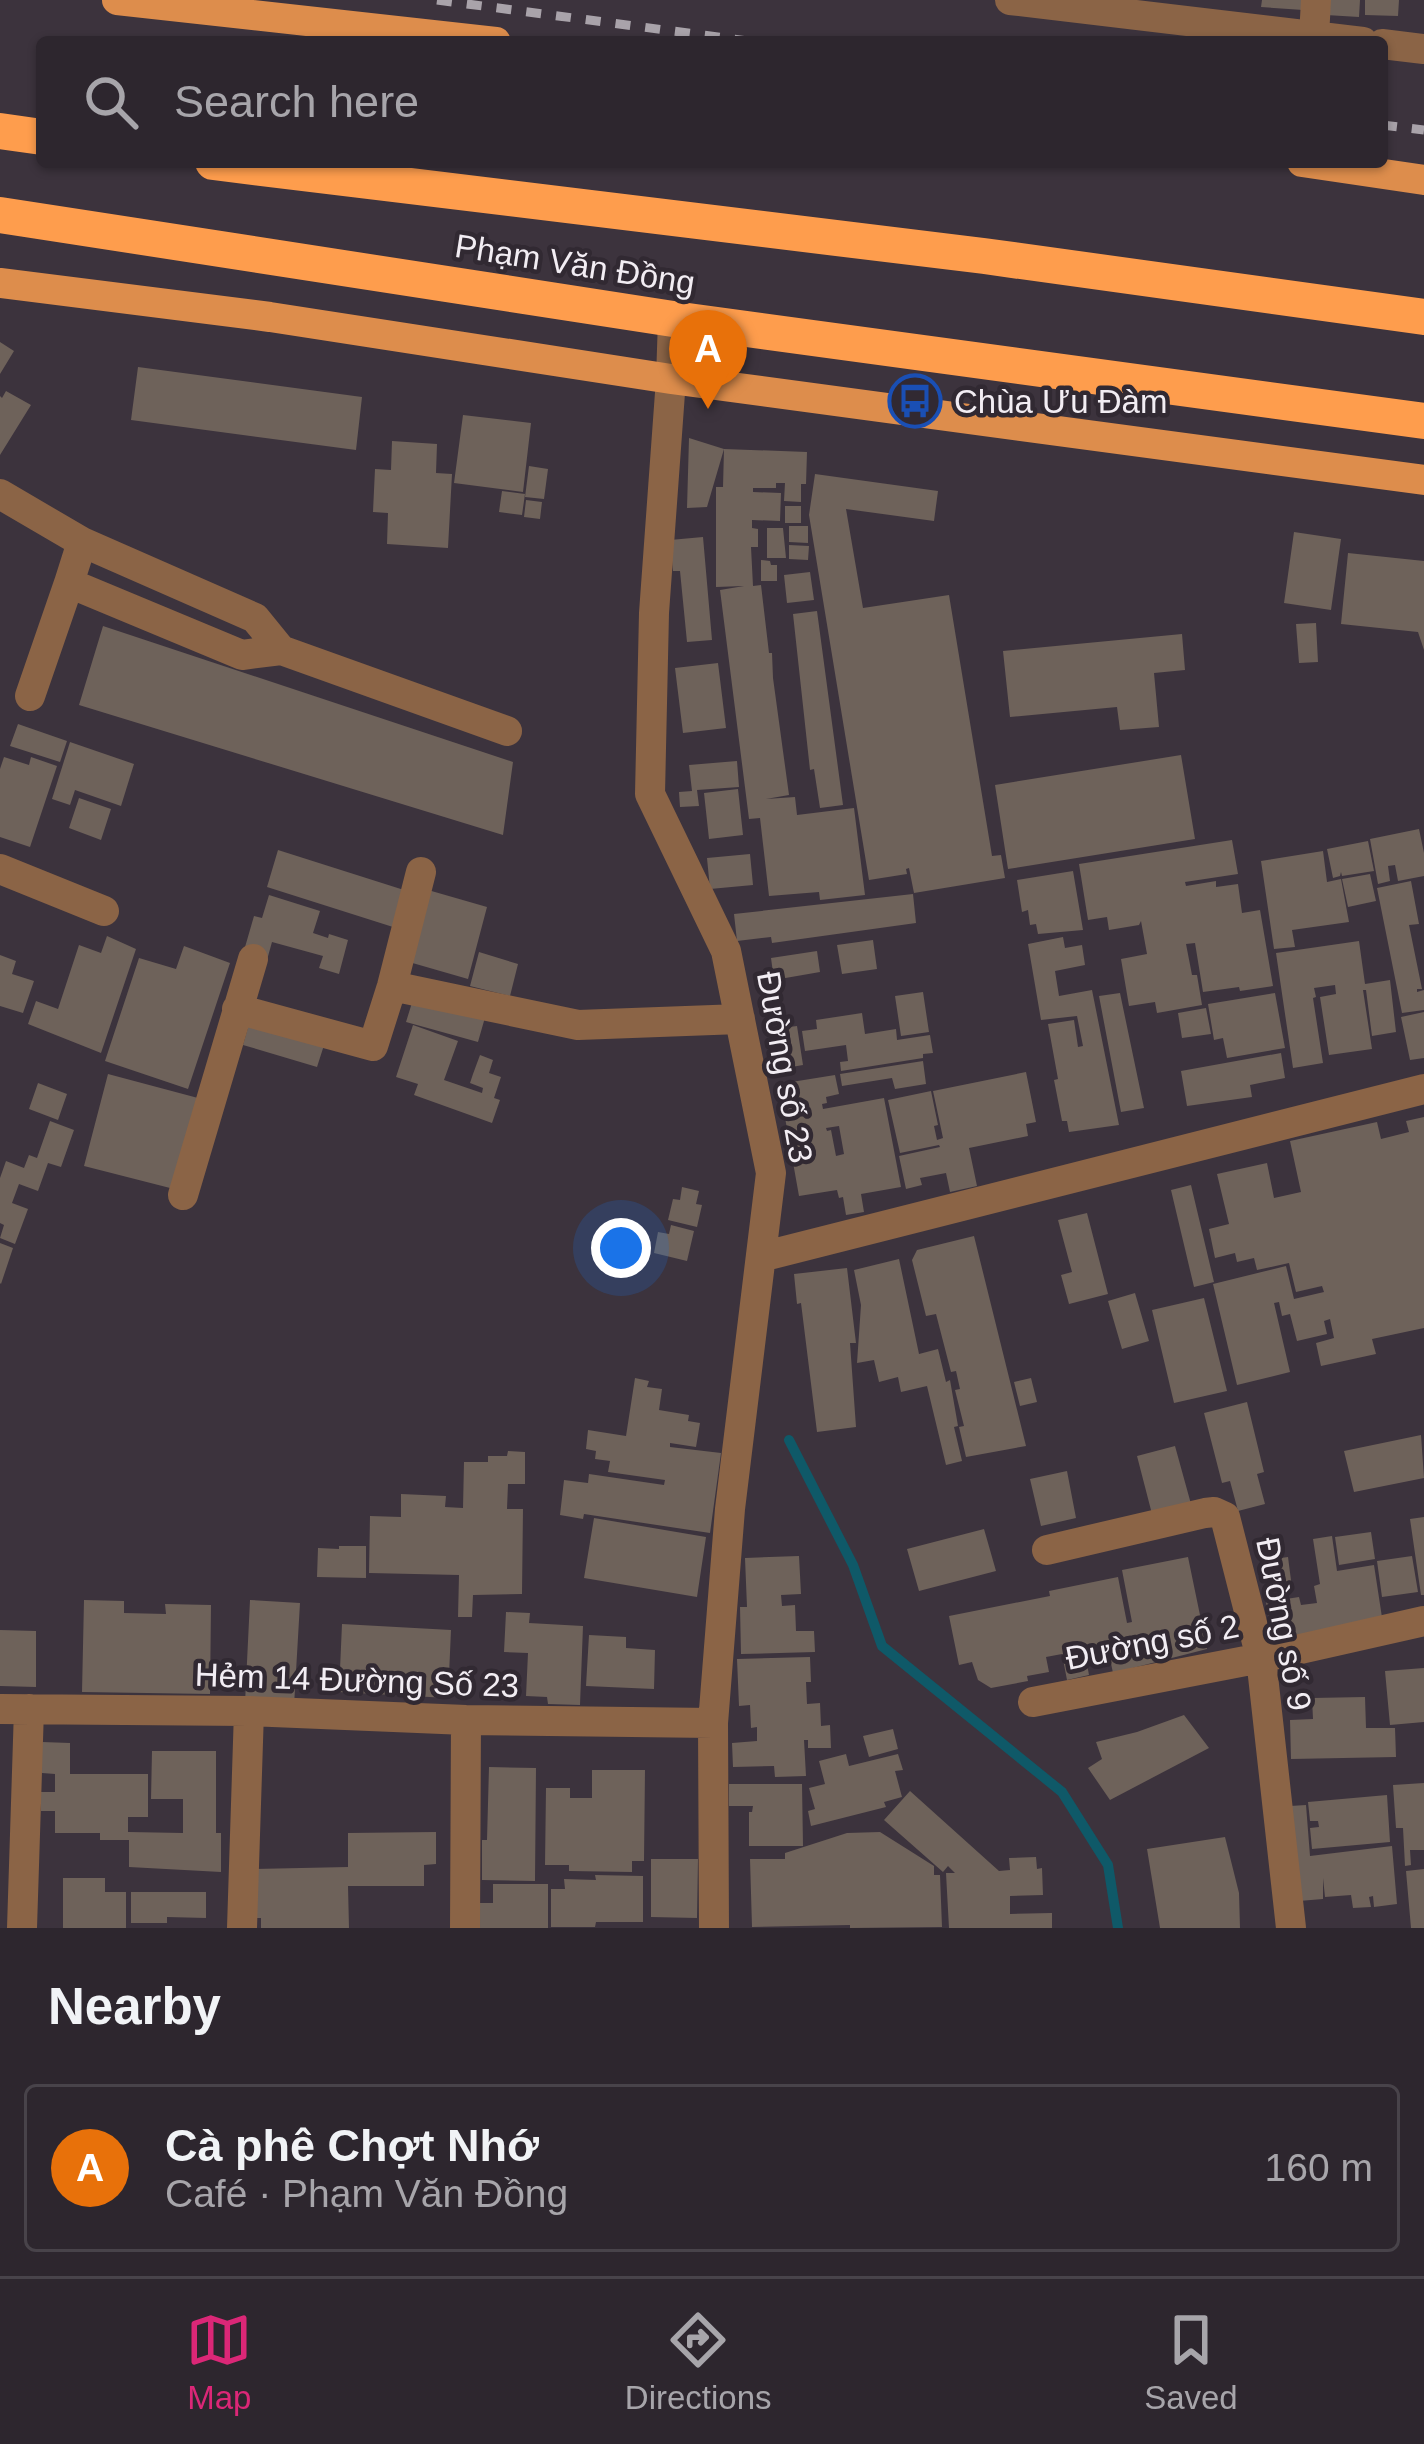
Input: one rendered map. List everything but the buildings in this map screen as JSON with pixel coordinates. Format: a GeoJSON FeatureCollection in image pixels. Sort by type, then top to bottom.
{"type":"FeatureCollection","features":[{"type":"Feature","properties":{"kind":"highway"},"geometry":{"type":"LineString","coordinates":[[0,131],[36,136]]}},
{"type":"Feature","properties":{"kind":"highway","name":"Phạm Văn Đồng"},"geometry":{"type":"LineString","coordinates":[[262,168],[984,256],[1424,317]]}},
{"type":"Feature","properties":{"kind":"highway","name":"Phạm Văn Đồng"},"geometry":{"type":"LineString","coordinates":[[0,215],[673,319],[1424,421]]}},
{"type":"Feature","properties":{"kind":"main road"},"geometry":{"type":"LineString","coordinates":[[117,0],[442,36]]}},
{"type":"Feature","properties":{"kind":"main road"},"geometry":{"type":"LineString","coordinates":[[1343,168],[1424,180]]}},
{"type":"Feature","properties":{"kind":"main road"},"geometry":{"type":"LineString","coordinates":[[0,283],[1424,480]]}},
{"type":"Feature","properties":{"kind":"street"},"geometry":{"type":"LineString","coordinates":[[1010,0],[1159,10],[1308,36]]}},
{"type":"Feature","properties":{"kind":"street"},"geometry":{"type":"LineString","coordinates":[[1314,36],[1316,0]]}},
{"type":"Feature","properties":{"kind":"street"},"geometry":{"type":"LineString","coordinates":[[1388,45],[1424,49]]}},
{"type":"Feature","properties":{"kind":"street","name":"Đường số 23"},"geometry":{"type":"LineString","coordinates":[[673,319],[654,613],[650,794],[726,951],[771,1173],[730,1509],[713,1723],[714,1928]]}},
{"type":"Feature","properties":{"kind":"street"},"geometry":{"type":"LineString","coordinates":[[0,494],[82,542],[254,618],[281,650]]}},
{"type":"Feature","properties":{"kind":"street"},"geometry":{"type":"LineString","coordinates":[[30,696],[82,542]]}},
{"type":"Feature","properties":{"kind":"street"},"geometry":{"type":"LineString","coordinates":[[69,584],[242,655],[281,650],[507,731]]}},
{"type":"Feature","properties":{"kind":"street"},"geometry":{"type":"LineString","coordinates":[[0,869],[104,911]]}},
{"type":"Feature","properties":{"kind":"street"},"geometry":{"type":"LineString","coordinates":[[237,1009],[373,1046],[421,872]]}},
{"type":"Feature","properties":{"kind":"street"},"geometry":{"type":"LineString","coordinates":[[183,1195],[254,959]]}},
{"type":"Feature","properties":{"kind":"street"},"geometry":{"type":"LineString","coordinates":[[392,986],[578,1025],[740,1019]]}},
{"type":"Feature","properties":{"kind":"street"},"geometry":{"type":"LineString","coordinates":[[761,1257],[1424,1089]]}},
{"type":"Feature","properties":{"kind":"street","name":"Đường số 9"},"geometry":{"type":"LineString","coordinates":[[1048,1550],[1205,1513],[1225,1517],[1261,1658],[1292,1928]]}},
{"type":"Feature","properties":{"kind":"street","name":"Đường số 2"},"geometry":{"type":"LineString","coordinates":[[1033,1702],[1424,1621]]}},
{"type":"Feature","properties":{"kind":"street"},"geometry":{"type":"LineString","coordinates":[[14,1709],[22,1928]]}},
{"type":"Feature","properties":{"kind":"street","name":"Hẻm 14 Đường Số 23"},"geometry":{"type":"LineString","coordinates":[[14,1709],[713,1723]]}},
{"type":"Feature","properties":{"kind":"street"},"geometry":{"type":"LineString","coordinates":[[242,1928],[249,1711]]}},
{"type":"Feature","properties":{"kind":"street"},"geometry":{"type":"LineString","coordinates":[[464,1928],[466,1720]]}},
{"type":"Feature","properties":{"kind":"waterway"},"geometry":{"type":"LineString","coordinates":[[789,1440],[853,1565],[882,1646],[1062,1792],[1108,1865],[1118,1928]]}},
{"type":"Feature","properties":{"kind":"railway"},"geometry":{"type":"LineString","coordinates":[[437,0],[710,36]]}},
{"type":"Feature","properties":{"kind":"railway"},"geometry":{"type":"LineString","coordinates":[[1388,126],[1424,130]]}},
{"type":"Feature","properties":{"kind":"place","name":"Chùa Ưu Đàm"},"geometry":{"type":"Point","coordinates":[915,401]}},
{"type":"Feature","properties":{"kind":"place","name":"Cà phê Chợt Nhớ"},"geometry":{"type":"Point","coordinates":[708,409]}}]}
